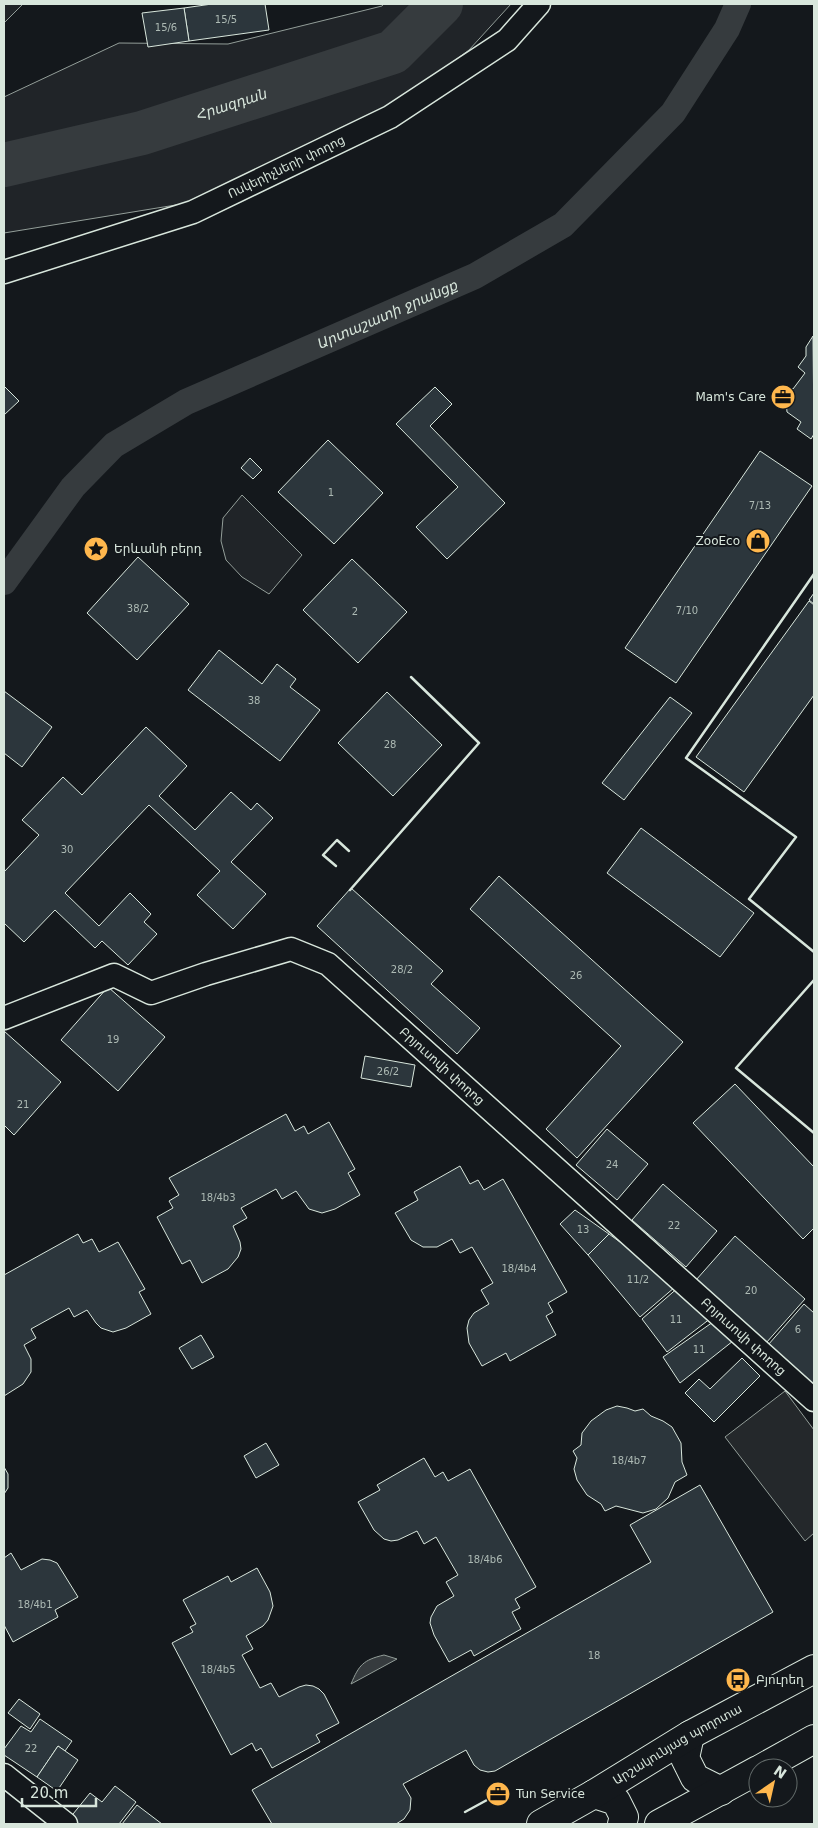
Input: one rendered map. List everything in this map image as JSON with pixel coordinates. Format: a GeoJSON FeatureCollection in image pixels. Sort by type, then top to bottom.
{"type":"FeatureCollection","features":[{"type":"Feature","properties":{"kind":"main road","name":"Արշակունյաց պողոտա"},"geometry":{"type":"LineString","coordinates":[[541,1824],[594,1794],[690,1734],[814,1669]]}},
{"type":"Feature","properties":{"kind":"main road"},"geometry":{"type":"LineString","coordinates":[[690,1734],[685,1758],[695,1778],[721,1791]]}},
{"type":"Feature","properties":{"kind":"main road"},"geometry":{"type":"LineString","coordinates":[[780,1758],[814,1739]]}},
{"type":"Feature","properties":{"kind":"main road"},"geometry":{"type":"LineString","coordinates":[[659,1824],[748,1776]]}},
{"type":"Feature","properties":{"kind":"main road"},"geometry":{"type":"LineString","coordinates":[[594,1794],[616,1800],[624,1817],[622,1824]]}},
{"type":"Feature","properties":{"kind":"street","name":"Ոսկերիչների փողոց"},"geometry":{"type":"LineString","coordinates":[[4,272],[193,212],[390,117],[506,40],[539,4]]}},
{"type":"Feature","properties":{"kind":"street","name":"Բրյուսովի փողոց"},"geometry":{"type":"LineString","coordinates":[[4,1018],[114,975],[151,993],[206,974],[291,949],[328,964],[814,1400]]}},
{"type":"Feature","properties":{"kind":"street"},"geometry":{"type":"LineString","coordinates":[[4,1775],[66,1824]]}},
{"type":"Feature","properties":{"kind":"shaded area"},"geometry":{"type":"Polygon","coordinates":[[[4,4],[23,4],[4,23],[4,4]]]}},
{"type":"Feature","properties":{"kind":"shaded area"},"geometry":{"type":"Polygon","coordinates":[[[384,4],[511,4],[469,50],[388,109],[194,202],[4,233],[4,97],[119,43],[228,44],[384,4]]]}},
{"type":"Feature","properties":{"kind":"shaded area"},"geometry":{"type":"Polygon","coordinates":[[[242,495],[302,555],[269,594],[242,577],[226,560],[221,541],[223,518],[242,495]]]}},
{"type":"Feature","properties":{"kind":"shaded area"},"geometry":{"type":"Polygon","coordinates":[[[785,1391],[814,1430],[814,1533],[805,1541],[725,1437],[785,1391]]]}},
{"type":"Feature","properties":{"kind":"shaded area"},"geometry":{"type":"Polygon","coordinates":[[[384,1655],[397,1659],[351,1684],[359,1668],[366,1661],[384,1655]]]}},
{"type":"Feature","properties":{"kind":"building"},"geometry":{"type":"Polygon","coordinates":[[[212,4],[265,4],[269,30],[189,41],[184,8],[212,4]]]}},
{"type":"Feature","properties":{"kind":"building"},"geometry":{"type":"Polygon","coordinates":[[[184,8],[189,41],[148,47],[142,13],[184,8]]]}},
{"type":"Feature","properties":{"kind":"building"},"geometry":{"type":"Polygon","coordinates":[[[813,336],[814,434],[811,439],[797,429],[801,422],[787,412],[786,401],[780,397],[787,388],[793,389],[805,373],[798,367],[806,356],[806,347],[813,336]]]}},
{"type":"Feature","properties":{"kind":"building"},"geometry":{"type":"Polygon","coordinates":[[[4,386],[19,401],[4,415],[4,386]]]}},
{"type":"Feature","properties":{"kind":"building"},"geometry":{"type":"Polygon","coordinates":[[[435,387],[452,404],[430,426],[505,503],[447,559],[416,527],[458,487],[396,424],[435,387]]]}},
{"type":"Feature","properties":{"kind":"building"},"geometry":{"type":"Polygon","coordinates":[[[328,440],[383,493],[334,544],[278,492],[328,440]]]}},
{"type":"Feature","properties":{"kind":"building"},"geometry":{"type":"Polygon","coordinates":[[[760,451],[812,486],[676,683],[625,648],[760,451]]]}},
{"type":"Feature","properties":{"kind":"building"},"geometry":{"type":"Polygon","coordinates":[[[250,458],[262,470],[253,479],[241,468],[250,458]]]}},
{"type":"Feature","properties":{"kind":"building"},"geometry":{"type":"Polygon","coordinates":[[[138,557],[189,604],[137,660],[87,613],[138,557]]]}},
{"type":"Feature","properties":{"kind":"building"},"geometry":{"type":"Polygon","coordinates":[[[352,559],[407,612],[358,663],[303,610],[352,559]]]}},
{"type":"Feature","properties":{"kind":"building"},"geometry":{"type":"Polygon","coordinates":[[[814,593],[814,604],[809,600],[814,593]]]}},
{"type":"Feature","properties":{"kind":"building"},"geometry":{"type":"Polygon","coordinates":[[[809,601],[814,605],[814,695],[744,792],[696,757],[809,601]]]}},
{"type":"Feature","properties":{"kind":"building"},"geometry":{"type":"Polygon","coordinates":[[[219,650],[262,684],[277,664],[296,679],[290,687],[320,710],[280,761],[188,690],[219,650]]]}},
{"type":"Feature","properties":{"kind":"building"},"geometry":{"type":"Polygon","coordinates":[[[4,691],[52,727],[22,767],[4,753],[4,691]]]}},
{"type":"Feature","properties":{"kind":"building"},"geometry":{"type":"Polygon","coordinates":[[[387,692],[442,745],[393,796],[338,743],[387,692]]]}},
{"type":"Feature","properties":{"kind":"building"},"geometry":{"type":"Polygon","coordinates":[[[670,697],[692,713],[624,800],[602,783],[670,697]]]}},
{"type":"Feature","properties":{"kind":"building"},"geometry":{"type":"Polygon","coordinates":[[[146,727],[187,766],[159,796],[195,830],[231,792],[251,810],[257,803],[273,818],[231,862],[266,894],[233,929],[197,895],[220,871],[149,805],[65,893],[99,926],[130,893],[151,914],[144,922],[157,934],[128,965],[102,941],[95,948],[55,910],[24,942],[4,923],[4,872],[39,835],[22,820],[63,777],[82,795],[146,727]]]}},
{"type":"Feature","properties":{"kind":"building"},"geometry":{"type":"Polygon","coordinates":[[[641,828],[754,913],[720,957],[607,873],[641,828]]]}},
{"type":"Feature","properties":{"kind":"building"},"geometry":{"type":"Polygon","coordinates":[[[499,876],[683,1042],[577,1158],[546,1129],[621,1046],[470,909],[499,876]]]}},
{"type":"Feature","properties":{"kind":"building"},"geometry":{"type":"Polygon","coordinates":[[[351,888],[443,971],[431,984],[480,1028],[457,1054],[317,926],[351,888]]]}},
{"type":"Feature","properties":{"kind":"building"},"geometry":{"type":"Polygon","coordinates":[[[108,987],[165,1037],[118,1091],[61,1040],[108,987]]]}},
{"type":"Feature","properties":{"kind":"building"},"geometry":{"type":"Polygon","coordinates":[[[4,1031],[61,1082],[14,1135],[4,1125],[4,1031]]]}},
{"type":"Feature","properties":{"kind":"building"},"geometry":{"type":"Polygon","coordinates":[[[365,1056],[415,1065],[411,1087],[361,1078],[365,1056]]]}},
{"type":"Feature","properties":{"kind":"building"},"geometry":{"type":"Polygon","coordinates":[[[735,1084],[814,1167],[814,1228],[803,1239],[693,1123],[735,1084]]]}},
{"type":"Feature","properties":{"kind":"building"},"geometry":{"type":"Polygon","coordinates":[[[286,1114],[295,1131],[304,1126],[308,1134],[329,1122],[355,1169],[348,1173],[360,1195],[335,1209],[322,1213],[309,1209],[296,1191],[282,1199],[276,1189],[241,1208],[247,1218],[233,1226],[240,1242],[241,1249],[238,1257],[228,1269],[202,1283],[190,1260],[182,1264],[157,1217],[173,1208],[169,1201],[179,1195],[169,1178],[286,1114]]]}},
{"type":"Feature","properties":{"kind":"building"},"geometry":{"type":"Polygon","coordinates":[[[607,1129],[648,1164],[617,1200],[576,1165],[607,1129]]]}},
{"type":"Feature","properties":{"kind":"building"},"geometry":{"type":"Polygon","coordinates":[[[460,1166],[470,1184],[478,1180],[484,1190],[503,1179],[567,1292],[548,1303],[553,1312],[546,1316],[556,1335],[510,1361],[506,1353],[482,1366],[469,1343],[467,1328],[469,1320],[474,1313],[489,1304],[481,1290],[493,1283],[472,1247],[460,1253],[452,1239],[437,1247],[423,1247],[411,1240],[395,1213],[418,1200],[414,1192],[460,1166]]]}},
{"type":"Feature","properties":{"kind":"building"},"geometry":{"type":"Polygon","coordinates":[[[663,1184],[717,1231],[686,1267],[632,1220],[663,1184]]]}},
{"type":"Feature","properties":{"kind":"building"},"geometry":{"type":"Polygon","coordinates":[[[575,1210],[609,1234],[588,1255],[560,1224],[575,1210]]]}},
{"type":"Feature","properties":{"kind":"building"},"geometry":{"type":"Polygon","coordinates":[[[78,1234],[83,1243],[92,1239],[99,1252],[118,1242],[145,1289],[139,1292],[151,1314],[126,1328],[113,1332],[101,1328],[87,1310],[74,1317],[69,1308],[31,1329],[36,1338],[24,1345],[31,1359],[31,1372],[23,1384],[4,1396],[4,1275],[78,1234]]]}},
{"type":"Feature","properties":{"kind":"building"},"geometry":{"type":"Polygon","coordinates":[[[609,1234],[661,1272],[675,1287],[640,1317],[588,1255],[609,1234]]]}},
{"type":"Feature","properties":{"kind":"building"},"geometry":{"type":"Polygon","coordinates":[[[735,1236],[805,1299],[766,1343],[696,1280],[735,1236]]]}},
{"type":"Feature","properties":{"kind":"building"},"geometry":{"type":"Polygon","coordinates":[[[680,1286],[711,1318],[667,1352],[642,1319],[680,1286]]]}},
{"type":"Feature","properties":{"kind":"building"},"geometry":{"type":"Polygon","coordinates":[[[804,1304],[814,1313],[814,1385],[768,1345],[804,1304]]]}},
{"type":"Feature","properties":{"kind":"building"},"geometry":{"type":"Polygon","coordinates":[[[713,1322],[733,1341],[680,1383],[663,1357],[713,1322]]]}},
{"type":"Feature","properties":{"kind":"building"},"geometry":{"type":"Polygon","coordinates":[[[201,1335],[214,1357],[192,1369],[179,1348],[201,1335]]]}},
{"type":"Feature","properties":{"kind":"building"},"geometry":{"type":"Polygon","coordinates":[[[742,1358],[760,1376],[714,1422],[685,1393],[699,1379],[710,1389],[742,1358]]]}},
{"type":"Feature","properties":{"kind":"building"},"geometry":{"type":"Polygon","coordinates":[[[617,1406],[635,1411],[643,1409],[651,1416],[672,1427],[681,1443],[682,1462],[687,1475],[675,1482],[668,1498],[656,1509],[643,1513],[616,1506],[605,1511],[601,1504],[587,1495],[577,1480],[574,1469],[577,1458],[573,1451],[581,1445],[582,1433],[591,1421],[606,1410],[617,1406]]]}},
{"type":"Feature","properties":{"kind":"building"},"geometry":{"type":"Polygon","coordinates":[[[266,1443],[279,1465],[256,1478],[244,1456],[266,1443]]]}},
{"type":"Feature","properties":{"kind":"building"},"geometry":{"type":"Polygon","coordinates":[[[424,1458],[435,1477],[443,1472],[448,1481],[470,1469],[536,1587],[515,1599],[520,1608],[512,1612],[521,1629],[474,1656],[471,1650],[449,1662],[434,1635],[430,1623],[437,1606],[454,1596],[446,1582],[458,1575],[436,1537],[424,1544],[417,1531],[398,1540],[384,1539],[374,1530],[358,1502],[380,1490],[377,1485],[424,1458]]]}},
{"type":"Feature","properties":{"kind":"building"},"geometry":{"type":"Polygon","coordinates":[[[4,1467],[8,1474],[8,1488],[4,1494],[4,1467]]]}},
{"type":"Feature","properties":{"kind":"building"},"geometry":{"type":"Polygon","coordinates":[[[700,1485],[773,1612],[495,1771],[480,1770],[474,1765],[466,1750],[403,1784],[411,1798],[410,1810],[404,1819],[396,1824],[272,1824],[252,1790],[651,1562],[630,1525],[700,1485]]]}},
{"type":"Feature","properties":{"kind":"building"},"geometry":{"type":"Polygon","coordinates":[[[11,1553],[21,1570],[42,1559],[57,1563],[78,1597],[55,1610],[58,1617],[13,1642],[4,1625],[4,1558],[11,1553]]]}},
{"type":"Feature","properties":{"kind":"building"},"geometry":{"type":"Polygon","coordinates":[[[257,1568],[270,1592],[273,1606],[268,1620],[263,1626],[246,1636],[253,1649],[242,1655],[260,1688],[271,1683],[279,1697],[299,1687],[313,1686],[324,1694],[339,1723],[316,1735],[320,1742],[272,1768],[261,1748],[256,1751],[252,1743],[231,1755],[172,1643],[193,1632],[190,1627],[196,1624],[183,1600],[228,1576],[231,1582],[257,1568]]]}},
{"type":"Feature","properties":{"kind":"building"},"geometry":{"type":"Polygon","coordinates":[[[19,1699],[40,1714],[30,1729],[8,1713],[19,1699]]]}},
{"type":"Feature","properties":{"kind":"building"},"geometry":{"type":"Polygon","coordinates":[[[40,1719],[72,1741],[65,1751],[58,1746],[37,1777],[4,1755],[4,1749],[21,1726],[31,1732],[40,1719]]]}},
{"type":"Feature","properties":{"kind":"building"},"geometry":{"type":"Polygon","coordinates":[[[58,1746],[78,1760],[57,1791],[37,1777],[58,1746]]]}},
{"type":"Feature","properties":{"kind":"building"},"geometry":{"type":"Polygon","coordinates":[[[115,1786],[136,1802],[119,1824],[76,1824],[69,1819],[90,1793],[102,1802],[115,1786]]]}},
{"type":"Feature","properties":{"kind":"building"},"geometry":{"type":"Polygon","coordinates":[[[137,1805],[162,1824],[122,1824],[137,1805]]]}},
{"type":"Feature","properties":{"kind":"waterway","name":"Հրազդան"},"geometry":{"type":"LineString","coordinates":[[4,165],[142,133],[393,52],[441,4]]}},
{"type":"Feature","properties":{"kind":"waterway","name":"Արտաշատի ջրանցք"},"geometry":{"type":"LineString","coordinates":[[4,582],[73,487],[114,445],[186,402],[475,276],[563,225],[673,113],[727,29],[738,4]]}},
{"type":"Feature","properties":{"kind":"wall"},"geometry":{"type":"LineString","coordinates":[[814,574],[686,758],[796,837],[749,899],[814,952]]}},
{"type":"Feature","properties":{"kind":"wall"},"geometry":{"type":"LineString","coordinates":[[350,890],[479,743],[411,677]]}},
{"type":"Feature","properties":{"kind":"wall"},"geometry":{"type":"LineString","coordinates":[[336,866],[323,855],[337,840],[349,851]]}},
{"type":"Feature","properties":{"kind":"wall"},"geometry":{"type":"LineString","coordinates":[[814,980],[736,1068],[814,1133]]}},
{"type":"Feature","properties":{"kind":"wall"},"geometry":{"type":"LineString","coordinates":[[465,1812],[498,1794]]}},
{"type":"Feature","properties":{"kind":"place","name":"Mam's Care"},"geometry":{"type":"Point","coordinates":[783,397]}},
{"type":"Feature","properties":{"kind":"place","name":"ZooEco"},"geometry":{"type":"Point","coordinates":[758,541]}},
{"type":"Feature","properties":{"kind":"place","name":"Երևանի բերդ"},"geometry":{"type":"Point","coordinates":[96,549]}},
{"type":"Feature","properties":{"kind":"place","name":"Բյուրեղ"},"geometry":{"type":"Point","coordinates":[738,1680]}},
{"type":"Feature","properties":{"kind":"place","name":"Tun Service"},"geometry":{"type":"Point","coordinates":[498,1794]}}]}
